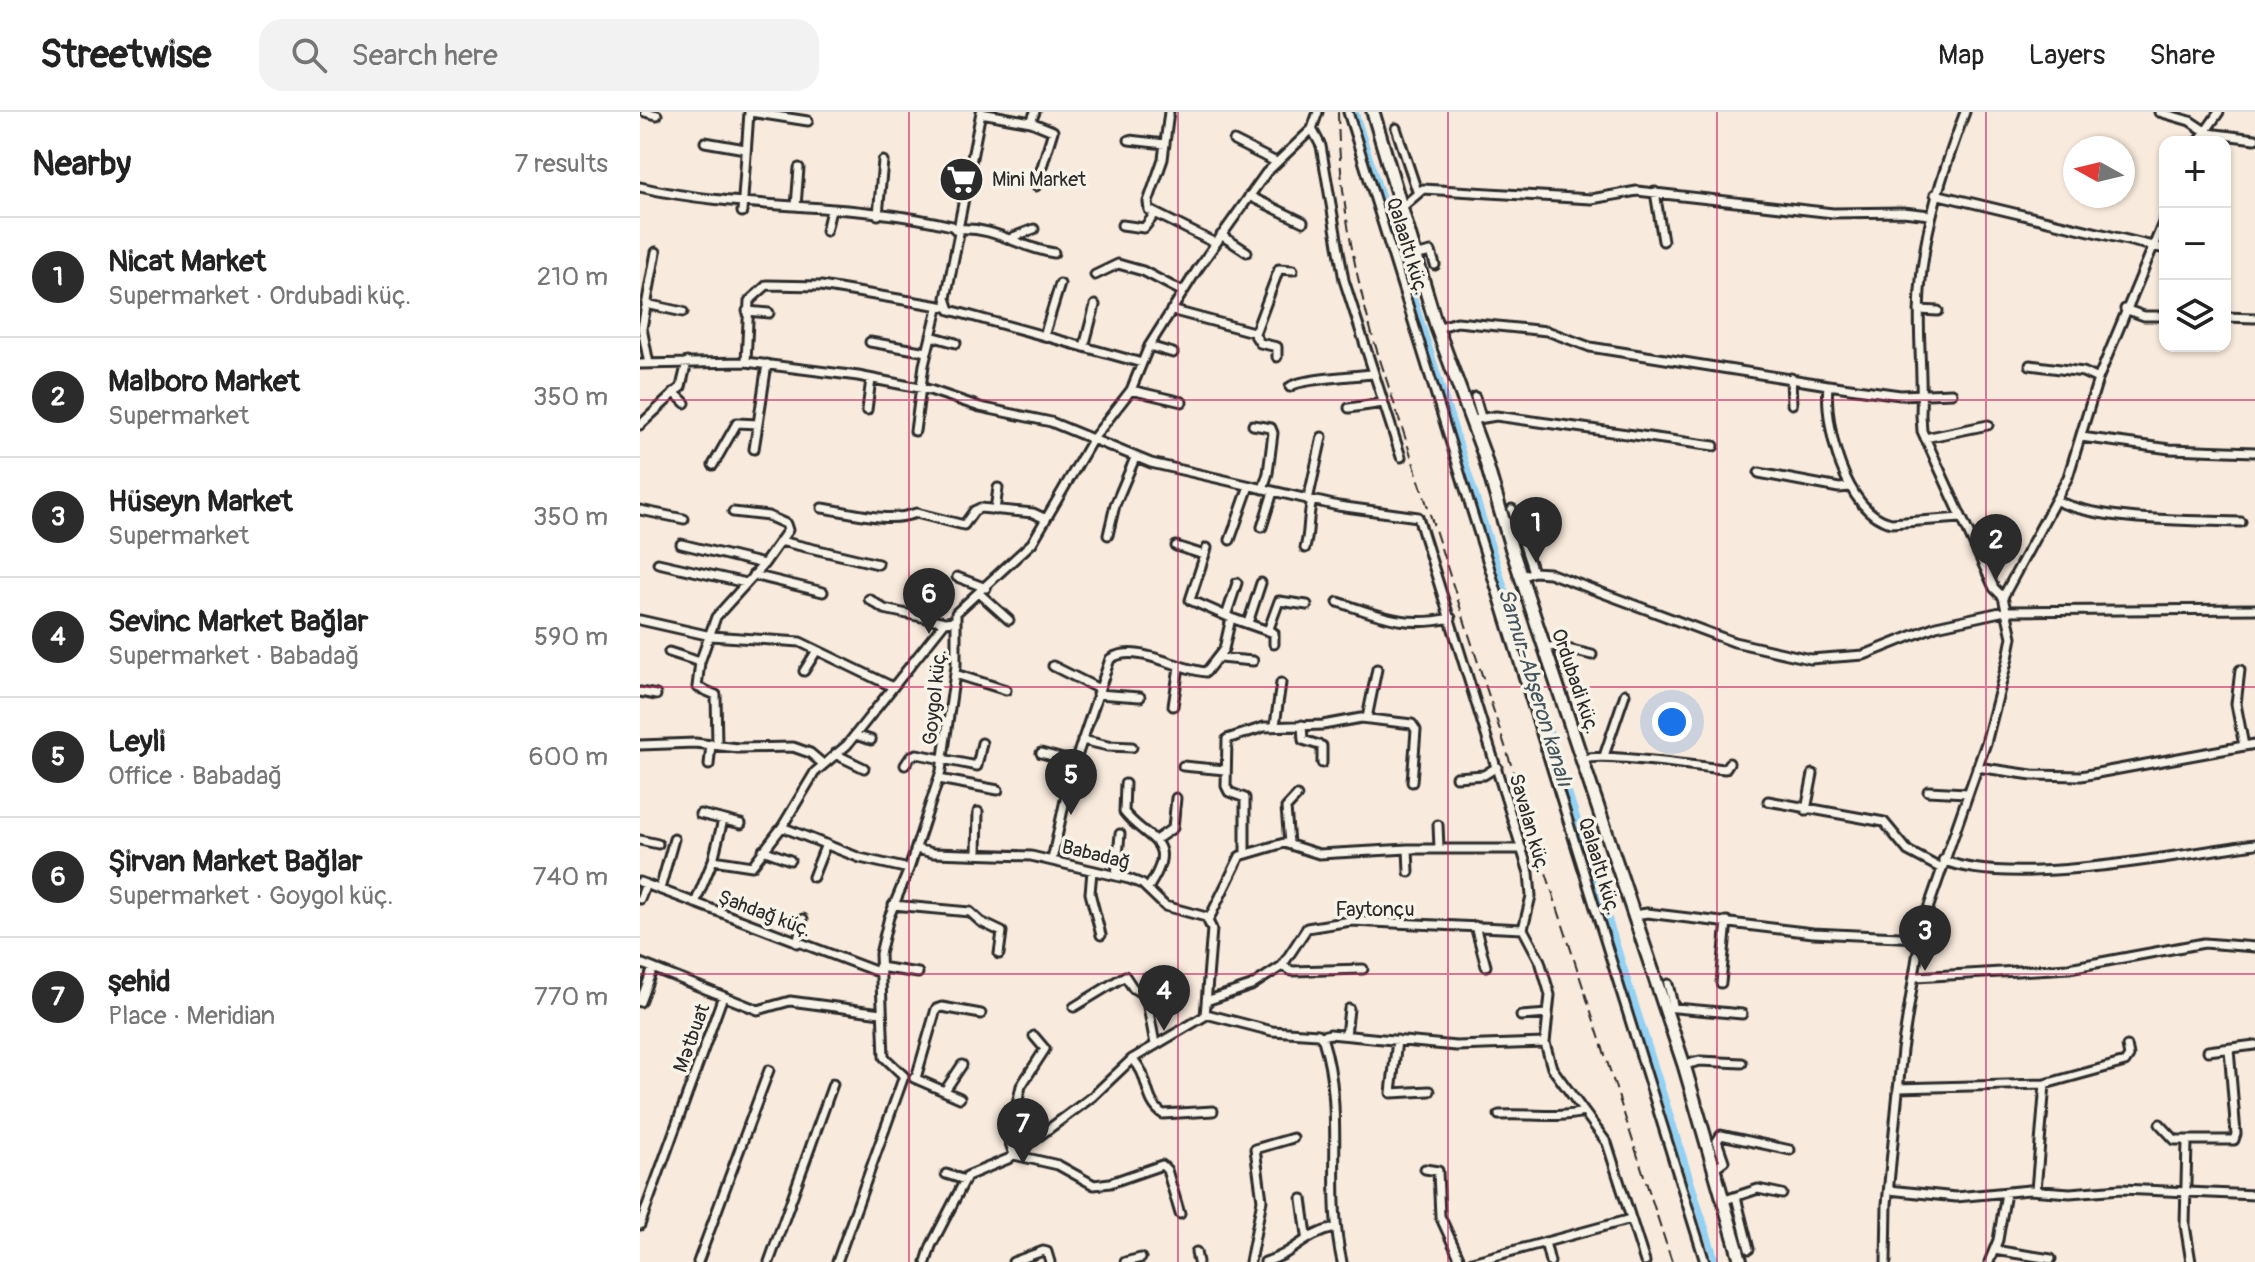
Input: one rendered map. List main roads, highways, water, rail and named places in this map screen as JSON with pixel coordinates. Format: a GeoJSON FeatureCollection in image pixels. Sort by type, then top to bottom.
{"type":"FeatureCollection","features":[{"type":"Feature","properties":{"kind":"waterway","name":"Samur-Abşeron kanalı"},"geometry":{"type":"LineString","coordinates":[[1355,112],[1716,1262]]}},
{"type":"Feature","properties":{"kind":"railway"},"geometry":{"type":"LineString","coordinates":[[1338,112],[1348,226],[1373,338],[1672,1262]]}},
{"type":"Feature","properties":{"kind":"place","name":"Mini Market"},"geometry":{"type":"Point","coordinates":[961,179]}},
{"type":"Feature","properties":{"kind":"place","name":"Nicat Market"},"geometry":{"type":"Point","coordinates":[1536,563]}},
{"type":"Feature","properties":{"kind":"place","name":"Malboro Market"},"geometry":{"type":"Point","coordinates":[1996,580]}},
{"type":"Feature","properties":{"kind":"place","name":"Şirvan Market Bağlar"},"geometry":{"type":"Point","coordinates":[929,634]}},
{"type":"Feature","properties":{"kind":"place","name":"Leyli"},"geometry":{"type":"Point","coordinates":[1071,815]}},
{"type":"Feature","properties":{"kind":"place","name":"Hüseyn Market"},"geometry":{"type":"Point","coordinates":[1925,971]}},
{"type":"Feature","properties":{"kind":"place","name":"Sevinc Market Bağlar"},"geometry":{"type":"Point","coordinates":[1164,1031]}},
{"type":"Feature","properties":{"kind":"place","name":"şehid"},"geometry":{"type":"Point","coordinates":[1023,1164]}}]}
